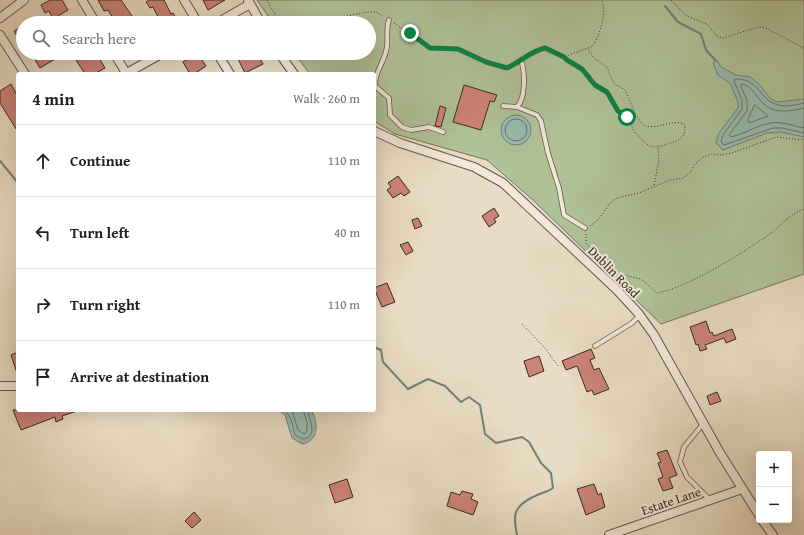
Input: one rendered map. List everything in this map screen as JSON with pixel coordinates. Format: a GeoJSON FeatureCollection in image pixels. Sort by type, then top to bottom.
{"type":"FeatureCollection","features":[{"type":"Feature","properties":{"kind":"street"},"geometry":{"type":"LineString","coordinates":[[0,18],[24,0]]}},
{"type":"Feature","properties":{"kind":"street"},"geometry":{"type":"LineString","coordinates":[[82,0],[92,16]]}},
{"type":"Feature","properties":{"kind":"street"},"geometry":{"type":"LineString","coordinates":[[184,0],[194,16]]}},
{"type":"Feature","properties":{"kind":"street"},"geometry":{"type":"LineString","coordinates":[[228,16],[249,2],[257,16]]}},
{"type":"Feature","properties":{"kind":"street"},"geometry":{"type":"LineString","coordinates":[[0,35],[24,72]]}},
{"type":"Feature","properties":{"kind":"street"},"geometry":{"type":"LineString","coordinates":[[118,60],[124,72]]}},
{"type":"Feature","properties":{"kind":"street"},"geometry":{"type":"LineString","coordinates":[[129,72],[150,60]]}},
{"type":"Feature","properties":{"kind":"street"},"geometry":{"type":"LineString","coordinates":[[221,60],[229,72]]}},
{"type":"Feature","properties":{"kind":"street"},"geometry":{"type":"LineString","coordinates":[[284,60],[293,72]]}},
{"type":"Feature","properties":{"kind":"street","name":"Dublin Road"},"geometry":{"type":"LineString","coordinates":[[376,132],[400,143],[474,166],[503,183],[547,222],[640,315],[660,343],[703,424],[756,510]]}},
{"type":"Feature","properties":{"kind":"street"},"geometry":{"type":"LineString","coordinates":[[0,386],[16,386]]}},
{"type":"Feature","properties":{"kind":"street","name":"Estate Lane"},"geometry":{"type":"LineString","coordinates":[[609,535],[742,489]]}},
{"type":"Feature","properties":{"kind":"street"},"geometry":{"type":"LineString","coordinates":[[764,523],[773,535]]}},
{"type":"Feature","properties":{"kind":"lane"},"geometry":{"type":"LineString","coordinates":[[376,80],[387,47],[387,24],[389,20]]}},
{"type":"Feature","properties":{"kind":"lane"},"geometry":{"type":"LineString","coordinates":[[517,107],[520,104],[522,94],[523,66],[521,60]]}},
{"type":"Feature","properties":{"kind":"lane"},"geometry":{"type":"LineString","coordinates":[[376,87],[389,98],[390,114],[402,127],[411,130],[429,127],[444,132]]}},
{"type":"Feature","properties":{"kind":"lane"},"geometry":{"type":"LineString","coordinates":[[503,106],[517,107],[537,115],[541,122],[548,153],[560,188],[564,215],[585,228]]}},
{"type":"Feature","properties":{"kind":"lane"},"geometry":{"type":"LineString","coordinates":[[595,346],[632,323],[640,315]]}},
{"type":"Feature","properties":{"kind":"lane"},"geometry":{"type":"LineString","coordinates":[[703,424],[684,447],[680,462],[687,477],[710,500]]}},
{"type":"Feature","properties":{"kind":"path"},"geometry":{"type":"LineString","coordinates":[[267,0],[276,16]]}},
{"type":"Feature","properties":{"kind":"path"},"geometry":{"type":"LineString","coordinates":[[564,57],[593,46],[603,21],[604,10],[602,0]]}},
{"type":"Feature","properties":{"kind":"path"},"geometry":{"type":"LineString","coordinates":[[671,0],[686,16],[707,24],[717,36],[723,38],[758,27],[766,28],[804,48]]}},
{"type":"Feature","properties":{"kind":"path"},"geometry":{"type":"LineString","coordinates":[[347,16],[367,12],[377,12],[430,48],[458,49],[486,62],[507,68],[521,60],[525,55],[545,48],[564,57],[582,69],[595,85],[607,92],[618,111],[627,117],[635,133],[649,146],[658,147],[677,141],[684,135],[686,128],[684,124],[678,122],[669,122],[659,126],[648,126],[641,123],[629,104],[625,90],[615,84],[607,67],[594,58],[588,48]]}},
{"type":"Feature","properties":{"kind":"path"},"geometry":{"type":"LineString","coordinates":[[804,140],[776,137],[732,153],[703,157],[695,164],[690,173],[683,178],[654,185],[639,193],[617,198],[610,202],[598,220],[585,228],[586,243],[613,270],[620,274],[641,279],[657,292],[695,278],[720,266],[768,236],[793,213],[804,209]]}},
{"type":"Feature","properties":{"kind":"path"},"geometry":{"type":"LineString","coordinates":[[654,185],[659,160],[658,147]]}},
{"type":"Feature","properties":{"kind":"path"},"geometry":{"type":"LineString","coordinates":[[522,324],[545,348],[558,366]]}},
{"type":"Feature","properties":{"kind":"green space"},"geometry":{"type":"Polygon","coordinates":[[[257,0],[804,0],[804,274],[661,324],[534,201],[487,160],[395,134],[376,122],[376,72],[308,72],[299,60],[376,60],[376,16],[268,16],[257,0]]]}},
{"type":"Feature","properties":{"kind":"water"},"geometry":{"type":"Polygon","coordinates":[[[717,60],[721,67],[736,75],[750,77],[758,83],[771,99],[777,102],[804,99],[804,137],[781,132],[767,133],[723,150],[716,143],[719,133],[738,108],[738,102],[730,83],[718,75],[713,63],[717,60]]]}},
{"type":"Feature","properties":{"kind":"water"},"geometry":{"type":"Polygon","coordinates":[[[516,115],[527,119],[531,130],[527,141],[516,145],[505,141],[501,130],[505,119],[516,115]]]}},
{"type":"Feature","properties":{"kind":"water"},"geometry":{"type":"Polygon","coordinates":[[[281,412],[312,412],[316,430],[312,439],[302,444],[292,438],[285,415],[281,412]]]}},
{"type":"Feature","properties":{"kind":"building"},"geometry":{"type":"Polygon","coordinates":[[[50,0],[62,0],[68,10],[58,16],[52,16],[49,11],[45,13],[41,5],[50,0]]]}},
{"type":"Feature","properties":{"kind":"building"},"geometry":{"type":"Polygon","coordinates":[[[98,0],[121,0],[132,16],[112,16],[108,10],[104,11],[98,0]]]}},
{"type":"Feature","properties":{"kind":"building"},"geometry":{"type":"Polygon","coordinates":[[[149,0],[164,0],[171,14],[173,13],[175,16],[158,16],[153,7],[150,8],[146,2],[149,0]]]}},
{"type":"Feature","properties":{"kind":"building"},"geometry":{"type":"Polygon","coordinates":[[[203,0],[225,0],[208,10],[203,0]]]}},
{"type":"Feature","properties":{"kind":"building"},"geometry":{"type":"Polygon","coordinates":[[[35,60],[53,60],[40,68],[35,60]]]}},
{"type":"Feature","properties":{"kind":"building"},"geometry":{"type":"Polygon","coordinates":[[[76,60],[100,60],[105,68],[98,72],[84,72],[76,60]]]}},
{"type":"Feature","properties":{"kind":"building"},"geometry":{"type":"Polygon","coordinates":[[[186,60],[202,60],[206,66],[197,72],[189,72],[183,62],[186,60]]]}},
{"type":"Feature","properties":{"kind":"building"},"geometry":{"type":"Polygon","coordinates":[[[238,60],[261,60],[263,64],[244,72],[238,60]]]}},
{"type":"Feature","properties":{"kind":"building"},"geometry":{"type":"Polygon","coordinates":[[[11,84],[16,93],[16,129],[0,103],[0,91],[11,84]]]}},
{"type":"Feature","properties":{"kind":"building"},"geometry":{"type":"Polygon","coordinates":[[[464,85],[497,95],[494,102],[490,101],[481,130],[453,122],[464,85]]]}},
{"type":"Feature","properties":{"kind":"building"},"geometry":{"type":"Polygon","coordinates":[[[440,106],[446,108],[441,127],[435,126],[440,106]]]}},
{"type":"Feature","properties":{"kind":"building"},"geometry":{"type":"Polygon","coordinates":[[[398,176],[410,192],[404,196],[401,193],[393,198],[387,190],[391,187],[388,183],[398,176]]]}},
{"type":"Feature","properties":{"kind":"building"},"geometry":{"type":"Polygon","coordinates":[[[494,208],[499,216],[494,219],[496,222],[489,227],[482,216],[494,208]]]}},
{"type":"Feature","properties":{"kind":"building"},"geometry":{"type":"Polygon","coordinates":[[[418,218],[422,226],[415,229],[412,220],[418,218]]]}},
{"type":"Feature","properties":{"kind":"building"},"geometry":{"type":"Polygon","coordinates":[[[408,242],[413,251],[406,255],[400,245],[408,242]]]}},
{"type":"Feature","properties":{"kind":"building"},"geometry":{"type":"Polygon","coordinates":[[[387,283],[395,302],[382,307],[376,293],[376,287],[387,283]]]}},
{"type":"Feature","properties":{"kind":"building"},"geometry":{"type":"Polygon","coordinates":[[[706,321],[710,333],[712,332],[714,336],[732,329],[736,339],[726,343],[724,338],[705,345],[707,349],[700,351],[698,344],[696,345],[690,327],[706,321]]]}},
{"type":"Feature","properties":{"kind":"building"},"geometry":{"type":"Polygon","coordinates":[[[591,349],[595,358],[590,360],[594,370],[599,368],[609,389],[594,395],[592,390],[587,392],[577,366],[566,370],[562,361],[591,349]]]}},
{"type":"Feature","properties":{"kind":"building"},"geometry":{"type":"Polygon","coordinates":[[[16,353],[16,370],[11,355],[16,353]]]}},
{"type":"Feature","properties":{"kind":"building"},"geometry":{"type":"Polygon","coordinates":[[[539,356],[544,371],[529,377],[524,361],[539,356]]]}},
{"type":"Feature","properties":{"kind":"building"},"geometry":{"type":"Polygon","coordinates":[[[717,392],[721,401],[710,405],[707,396],[717,392]]]}},
{"type":"Feature","properties":{"kind":"building"},"geometry":{"type":"Polygon","coordinates":[[[13,410],[16,410],[16,412],[74,412],[62,416],[63,419],[56,422],[55,417],[21,430],[13,410]]]}},
{"type":"Feature","properties":{"kind":"building"},"geometry":{"type":"Polygon","coordinates":[[[667,450],[677,475],[669,478],[673,488],[663,491],[658,479],[663,477],[658,463],[661,462],[657,453],[667,450]]]}},
{"type":"Feature","properties":{"kind":"building"},"geometry":{"type":"Polygon","coordinates":[[[347,479],[353,497],[335,503],[329,485],[347,479]]]}},
{"type":"Feature","properties":{"kind":"building"},"geometry":{"type":"Polygon","coordinates":[[[594,484],[598,495],[601,493],[605,507],[586,515],[577,489],[594,484]]]}},
{"type":"Feature","properties":{"kind":"building"},"geometry":{"type":"Polygon","coordinates":[[[462,491],[473,494],[471,499],[478,502],[473,515],[447,506],[451,492],[460,495],[462,491]]]}},
{"type":"Feature","properties":{"kind":"building"},"geometry":{"type":"Polygon","coordinates":[[[194,512],[201,520],[192,528],[185,521],[194,512]]]}},
{"type":"Feature","properties":{"kind":"waterway"},"geometry":{"type":"LineString","coordinates":[[665,6],[678,22],[701,34],[706,50],[716,61]]}},
{"type":"Feature","properties":{"kind":"waterway"},"geometry":{"type":"LineString","coordinates":[[0,161],[16,181]]}},
{"type":"Feature","properties":{"kind":"waterway"},"geometry":{"type":"LineString","coordinates":[[376,348],[381,350],[383,362],[408,389],[428,379],[445,386],[461,402],[469,397],[480,405],[485,434],[496,443],[522,437],[529,442],[541,463],[551,473],[553,488],[526,501],[518,508],[515,517],[517,535]]}},
{"type":"Feature","properties":{"kind":"route"},"geometry":{"type":"LineString","coordinates":[[410,33],[430,48],[458,49],[475,58],[507,68],[521,60],[525,55],[545,48],[564,57],[582,69],[595,85],[607,92],[618,111],[627,117]]}}]}
